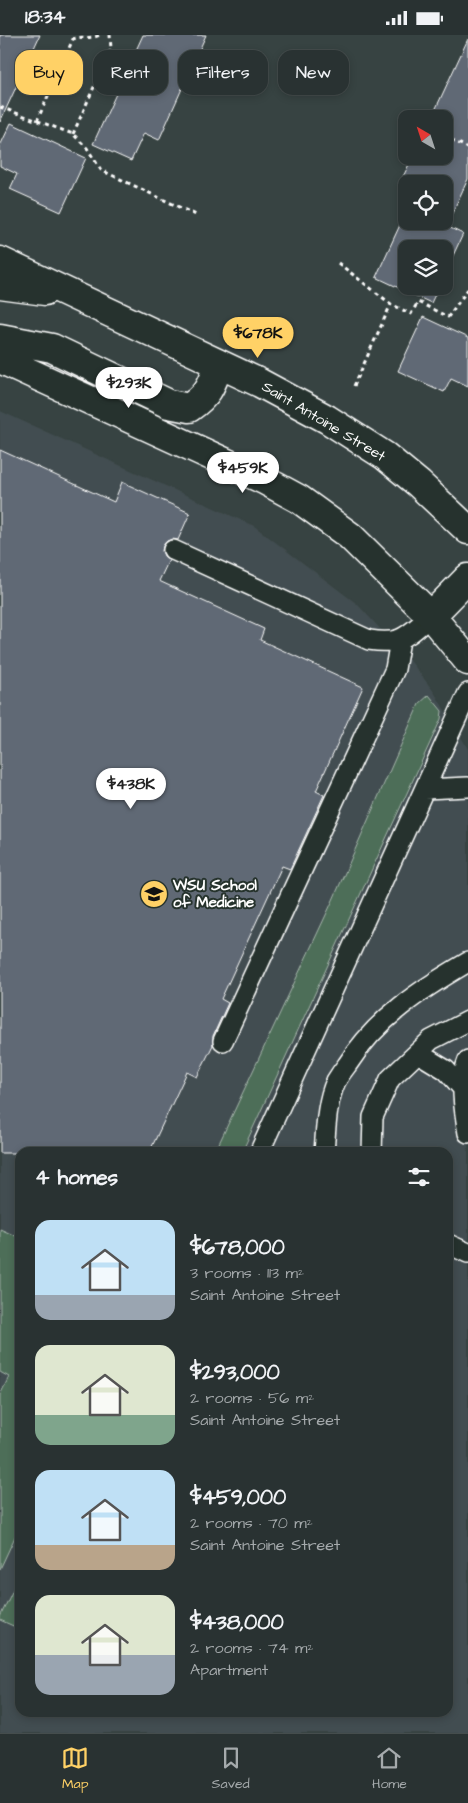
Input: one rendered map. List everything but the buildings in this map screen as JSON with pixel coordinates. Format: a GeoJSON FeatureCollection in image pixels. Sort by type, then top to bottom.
{"type":"FeatureCollection","features":[{"type":"Feature","properties":{"kind":"street","name":"Saint Antoine Street"},"geometry":{"type":"LineString","coordinates":[[0,261],[260,383],[327,419],[385,455],[419,483],[468,530]]}},
{"type":"Feature","properties":{"kind":"street"},"geometry":{"type":"LineString","coordinates":[[0,285],[71,294]]}},
{"type":"Feature","properties":{"kind":"street"},"geometry":{"type":"LineString","coordinates":[[0,338],[52,348],[169,404],[189,408],[209,391],[219,365]]}},
{"type":"Feature","properties":{"kind":"street"},"geometry":{"type":"LineString","coordinates":[[0,359],[264,480],[299,499],[350,536],[431,616],[468,661]]}},
{"type":"Feature","properties":{"kind":"street"},"geometry":{"type":"LineString","coordinates":[[431,616],[468,578]]}},
{"type":"Feature","properties":{"kind":"lane"},"geometry":{"type":"LineString","coordinates":[[173,550],[368,639],[386,642],[400,640],[431,616]]}},
{"type":"Feature","properties":{"kind":"lane"},"geometry":{"type":"LineString","coordinates":[[223,1041],[395,669],[400,640]]}},
{"type":"Feature","properties":{"kind":"lane"},"geometry":{"type":"LineString","coordinates":[[262,1147],[468,693]]}},
{"type":"Feature","properties":{"kind":"lane"},"geometry":{"type":"LineString","coordinates":[[425,789],[468,787]]}},
{"type":"Feature","properties":{"kind":"lane"},"geometry":{"type":"LineString","coordinates":[[325,1147],[328,1107],[336,1081],[360,1044],[393,1011],[468,962]]}},
{"type":"Feature","properties":{"kind":"lane"},"geometry":{"type":"LineString","coordinates":[[372,1147],[373,1117],[390,1079],[431,1040],[468,1021]]}},
{"type":"Feature","properties":{"kind":"lane"},"geometry":{"type":"LineString","coordinates":[[418,1053],[446,1070],[464,1090]]}},
{"type":"Feature","properties":{"kind":"lane"},"geometry":{"type":"LineString","coordinates":[[468,1059],[463,1070],[468,1133]]}},
{"type":"Feature","properties":{"kind":"lane"},"geometry":{"type":"LineString","coordinates":[[453,1246],[468,1253]]}},
{"type":"Feature","properties":{"kind":"path"},"geometry":{"type":"LineString","coordinates":[[37,121],[73,39],[81,35],[95,37],[100,35]]}},
{"type":"Feature","properties":{"kind":"path"},"geometry":{"type":"LineString","coordinates":[[74,134],[111,49],[110,35]]}},
{"type":"Feature","properties":{"kind":"path"},"geometry":{"type":"LineString","coordinates":[[0,107],[74,134],[87,148],[101,171],[198,216]]}},
{"type":"Feature","properties":{"kind":"path"},"geometry":{"type":"LineString","coordinates":[[453,140],[468,148]]}},
{"type":"Feature","properties":{"kind":"path"},"geometry":{"type":"LineString","coordinates":[[338,263],[391,304],[411,314],[418,302],[448,317],[468,289]]}},
{"type":"Feature","properties":{"kind":"path"},"geometry":{"type":"LineString","coordinates":[[354,386],[391,304]]}},
{"type":"Feature","properties":{"kind":"shaded area","name":"WSU School of Medicine"},"geometry":{"type":"Polygon","coordinates":[[[0,411],[254,526],[357,604],[412,663],[434,692],[468,749],[468,1733],[0,1733],[0,411]]]}},
{"type":"Feature","properties":{"kind":"green space"},"geometry":{"type":"Polygon","coordinates":[[[429,695],[442,711],[441,719],[244,1147],[217,1147],[333,900],[419,704],[429,695]]]}},
{"type":"Feature","properties":{"kind":"green space"},"geometry":{"type":"Polygon","coordinates":[[[0,1229],[15,1236],[15,1537],[0,1569],[0,1395],[9,1377],[0,1372],[0,1229]]]}},
{"type":"Feature","properties":{"kind":"green space"},"geometry":{"type":"Polygon","coordinates":[[[15,1586],[15,1627],[0,1620],[15,1586]]]}},
{"type":"Feature","properties":{"kind":"place","name":"WSU School of Medicine"},"geometry":{"type":"Point","coordinates":[154,894]}}]}
